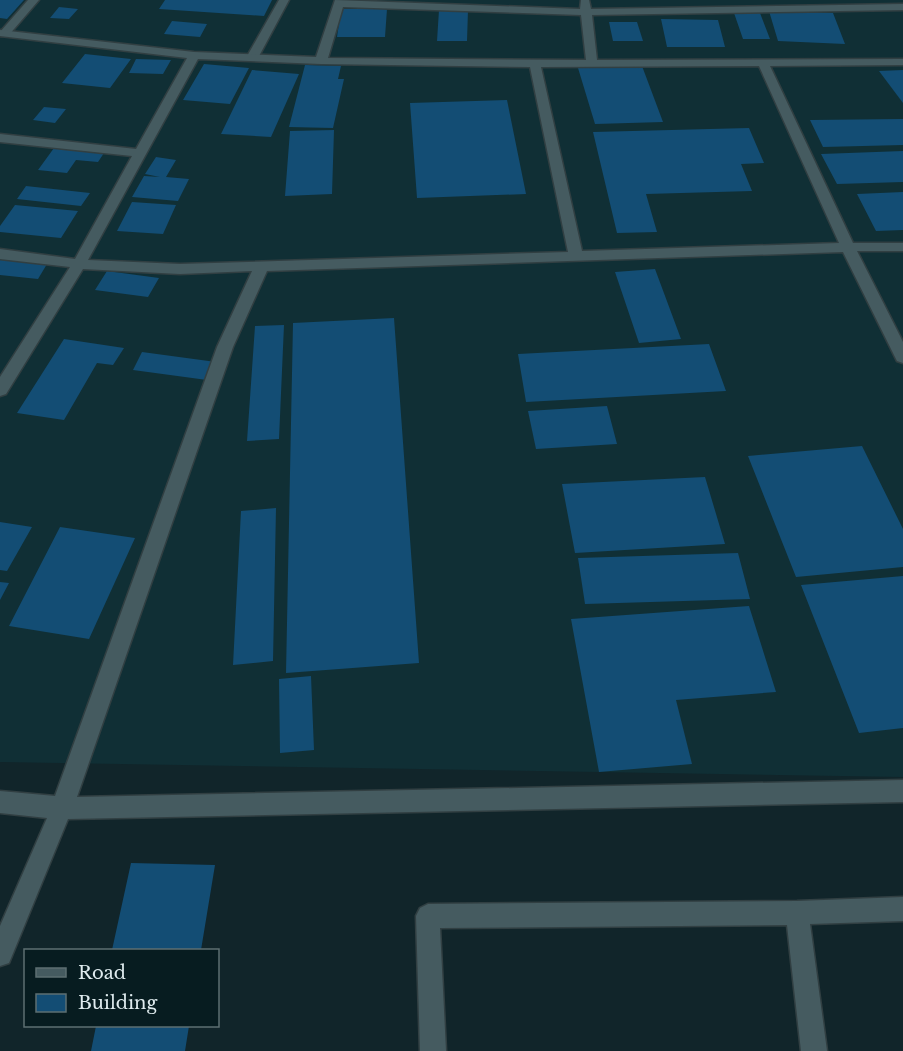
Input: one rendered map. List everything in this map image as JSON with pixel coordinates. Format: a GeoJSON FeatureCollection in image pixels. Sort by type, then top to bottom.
{"type":"FeatureCollection","features":[{"type":"Feature","properties":{"kind":"street"},"geometry":{"type":"LineString","coordinates":[[2,33],[34,0]]}},
{"type":"Feature","properties":{"kind":"street"},"geometry":{"type":"LineString","coordinates":[[252,58],[284,0]]}},
{"type":"Feature","properties":{"kind":"street"},"geometry":{"type":"LineString","coordinates":[[585,0],[592,64]]}},
{"type":"Feature","properties":{"kind":"street"},"geometry":{"type":"LineString","coordinates":[[321,61],[339,2],[587,12],[903,7]]}},
{"type":"Feature","properties":{"kind":"street"},"geometry":{"type":"LineString","coordinates":[[2,33],[194,55],[321,61],[535,64],[903,62]]}},
{"type":"Feature","properties":{"kind":"street"},"geometry":{"type":"LineString","coordinates":[[0,390],[79,264],[194,55]]}},
{"type":"Feature","properties":{"kind":"street"},"geometry":{"type":"LineString","coordinates":[[762,61],[848,247],[903,357]]}},
{"type":"Feature","properties":{"kind":"street"},"geometry":{"type":"LineString","coordinates":[[535,64],[576,256]]}},
{"type":"Feature","properties":{"kind":"street"},"geometry":{"type":"LineString","coordinates":[[0,138],[142,153]]}},
{"type":"Feature","properties":{"kind":"street"},"geometry":{"type":"LineString","coordinates":[[0,254],[79,264],[180,269],[903,247]]}},
{"type":"Feature","properties":{"kind":"street"},"geometry":{"type":"LineString","coordinates":[[0,954],[62,808],[225,347],[262,266]]}},
{"type":"Feature","properties":{"kind":"street"},"geometry":{"type":"LineString","coordinates":[[0,802],[62,808],[903,791]]}},
{"type":"Feature","properties":{"kind":"street"},"geometry":{"type":"LineString","coordinates":[[433,1051],[428,916],[797,913],[903,909]]}},
{"type":"Feature","properties":{"kind":"street"},"geometry":{"type":"LineString","coordinates":[[797,913],[814,1051]]}},
{"type":"Feature","properties":{"kind":"shaded area"},"geometry":{"type":"Polygon","coordinates":[[[0,0],[903,0],[903,777],[0,762],[0,0]]]}},
{"type":"Feature","properties":{"kind":"building"},"geometry":{"type":"Polygon","coordinates":[[[0,0],[24,0],[7,19],[0,18],[0,0]]]}},
{"type":"Feature","properties":{"kind":"building"},"geometry":{"type":"Polygon","coordinates":[[[165,0],[272,0],[264,16],[159,9],[165,0]]]}},
{"type":"Feature","properties":{"kind":"building"},"geometry":{"type":"Polygon","coordinates":[[[59,7],[78,9],[69,19],[50,18],[59,7]]]}},
{"type":"Feature","properties":{"kind":"building"},"geometry":{"type":"Polygon","coordinates":[[[341,9],[387,9],[385,37],[337,37],[341,9]]]}},
{"type":"Feature","properties":{"kind":"building"},"geometry":{"type":"Polygon","coordinates":[[[439,10],[468,10],[467,41],[437,41],[439,10]]]}},
{"type":"Feature","properties":{"kind":"building"},"geometry":{"type":"Polygon","coordinates":[[[769,11],[833,13],[845,44],[778,41],[769,11]]]}},
{"type":"Feature","properties":{"kind":"building"},"geometry":{"type":"Polygon","coordinates":[[[734,13],[760,13],[770,39],[743,39],[734,13]]]}},
{"type":"Feature","properties":{"kind":"building"},"geometry":{"type":"Polygon","coordinates":[[[661,19],[718,20],[725,47],[667,47],[661,19]]]}},
{"type":"Feature","properties":{"kind":"building"},"geometry":{"type":"Polygon","coordinates":[[[172,21],[207,24],[200,37],[164,34],[172,21]]]}},
{"type":"Feature","properties":{"kind":"building"},"geometry":{"type":"Polygon","coordinates":[[[609,22],[637,22],[643,41],[613,41],[609,22]]]}},
{"type":"Feature","properties":{"kind":"building"},"geometry":{"type":"Polygon","coordinates":[[[85,54],[131,59],[110,88],[62,83],[85,54]]]}},
{"type":"Feature","properties":{"kind":"building"},"geometry":{"type":"Polygon","coordinates":[[[136,59],[171,60],[163,74],[129,73],[136,59]]]}},
{"type":"Feature","properties":{"kind":"building"},"geometry":{"type":"Polygon","coordinates":[[[204,64],[249,68],[230,104],[183,100],[204,64]]]}},
{"type":"Feature","properties":{"kind":"building"},"geometry":{"type":"Polygon","coordinates":[[[305,65],[341,66],[338,79],[344,79],[333,128],[289,127],[305,65]]]}},
{"type":"Feature","properties":{"kind":"building"},"geometry":{"type":"Polygon","coordinates":[[[642,66],[663,122],[595,124],[578,68],[642,66]]]}},
{"type":"Feature","properties":{"kind":"building"},"geometry":{"type":"Polygon","coordinates":[[[252,70],[299,74],[271,137],[221,134],[252,70]]]}},
{"type":"Feature","properties":{"kind":"building"},"geometry":{"type":"Polygon","coordinates":[[[903,70],[903,103],[879,71],[903,70]]]}},
{"type":"Feature","properties":{"kind":"building"},"geometry":{"type":"Polygon","coordinates":[[[507,100],[526,194],[417,198],[410,103],[507,100]]]}},
{"type":"Feature","properties":{"kind":"building"},"geometry":{"type":"Polygon","coordinates":[[[44,107],[66,109],[55,123],[33,120],[44,107]]]}},
{"type":"Feature","properties":{"kind":"building"},"geometry":{"type":"Polygon","coordinates":[[[903,119],[903,145],[823,147],[810,120],[903,119]]]}},
{"type":"Feature","properties":{"kind":"building"},"geometry":{"type":"Polygon","coordinates":[[[749,128],[764,163],[741,164],[752,191],[646,194],[657,232],[617,233],[593,132],[749,128]]]}},
{"type":"Feature","properties":{"kind":"building"},"geometry":{"type":"Polygon","coordinates":[[[334,130],[332,194],[285,196],[290,131],[334,130]]]}},
{"type":"Feature","properties":{"kind":"building"},"geometry":{"type":"Polygon","coordinates":[[[54,148],[104,153],[98,162],[76,160],[67,173],[38,170],[54,148]]]}},
{"type":"Feature","properties":{"kind":"building"},"geometry":{"type":"Polygon","coordinates":[[[903,151],[903,182],[837,184],[821,154],[903,151]]]}},
{"type":"Feature","properties":{"kind":"building"},"geometry":{"type":"Polygon","coordinates":[[[156,157],[176,160],[166,177],[189,179],[178,201],[132,197],[144,176],[160,177],[145,174],[156,157]]]}},
{"type":"Feature","properties":{"kind":"building"},"geometry":{"type":"Polygon","coordinates":[[[26,186],[90,193],[81,206],[17,199],[26,186]]]}},
{"type":"Feature","properties":{"kind":"building"},"geometry":{"type":"Polygon","coordinates":[[[903,192],[903,230],[876,231],[857,194],[903,192]]]}},
{"type":"Feature","properties":{"kind":"building"},"geometry":{"type":"Polygon","coordinates":[[[132,202],[176,205],[163,234],[117,231],[132,202]]]}},
{"type":"Feature","properties":{"kind":"building"},"geometry":{"type":"Polygon","coordinates":[[[15,205],[78,211],[61,238],[0,232],[0,226],[15,205]]]}},
{"type":"Feature","properties":{"kind":"building"},"geometry":{"type":"Polygon","coordinates":[[[0,259],[47,264],[38,279],[0,275],[0,259]]]}},
{"type":"Feature","properties":{"kind":"building"},"geometry":{"type":"Polygon","coordinates":[[[655,269],[681,339],[639,343],[615,272],[655,269]]]}},
{"type":"Feature","properties":{"kind":"building"},"geometry":{"type":"Polygon","coordinates":[[[107,271],[159,278],[148,297],[95,290],[107,271]]]}},
{"type":"Feature","properties":{"kind":"building"},"geometry":{"type":"Polygon","coordinates":[[[394,318],[419,663],[286,673],[293,323],[394,318]]]}},
{"type":"Feature","properties":{"kind":"building"},"geometry":{"type":"Polygon","coordinates":[[[284,325],[279,439],[247,441],[255,326],[284,325]]]}},
{"type":"Feature","properties":{"kind":"building"},"geometry":{"type":"Polygon","coordinates":[[[64,339],[124,348],[113,365],[97,363],[64,420],[17,413],[64,339]]]}},
{"type":"Feature","properties":{"kind":"building"},"geometry":{"type":"Polygon","coordinates":[[[709,344],[726,391],[526,402],[518,354],[709,344]]]}},
{"type":"Feature","properties":{"kind":"building"},"geometry":{"type":"Polygon","coordinates":[[[142,352],[216,362],[207,380],[133,370],[142,352]]]}},
{"type":"Feature","properties":{"kind":"building"},"geometry":{"type":"Polygon","coordinates":[[[607,406],[617,444],[536,449],[528,411],[607,406]]]}},
{"type":"Feature","properties":{"kind":"building"},"geometry":{"type":"Polygon","coordinates":[[[862,446],[903,529],[903,567],[796,577],[748,456],[862,446]]]}},
{"type":"Feature","properties":{"kind":"building"},"geometry":{"type":"Polygon","coordinates":[[[705,477],[725,544],[575,553],[562,484],[705,477]]]}},
{"type":"Feature","properties":{"kind":"building"},"geometry":{"type":"Polygon","coordinates":[[[276,508],[273,661],[233,665],[241,511],[276,508]]]}},
{"type":"Feature","properties":{"kind":"building"},"geometry":{"type":"Polygon","coordinates":[[[0,522],[32,527],[7,571],[0,570],[0,522]]]}},
{"type":"Feature","properties":{"kind":"building"},"geometry":{"type":"Polygon","coordinates":[[[60,527],[135,538],[89,639],[9,626],[60,527]]]}},
{"type":"Feature","properties":{"kind":"building"},"geometry":{"type":"Polygon","coordinates":[[[738,553],[750,599],[585,604],[578,558],[738,553]]]}},
{"type":"Feature","properties":{"kind":"building"},"geometry":{"type":"Polygon","coordinates":[[[903,576],[903,728],[859,733],[801,585],[903,576]]]}},
{"type":"Feature","properties":{"kind":"building"},"geometry":{"type":"Polygon","coordinates":[[[0,582],[9,583],[0,600],[0,582]]]}},
{"type":"Feature","properties":{"kind":"building"},"geometry":{"type":"Polygon","coordinates":[[[749,606],[776,692],[676,700],[692,764],[599,772],[571,619],[749,606]]]}},
{"type":"Feature","properties":{"kind":"building"},"geometry":{"type":"Polygon","coordinates":[[[311,676],[314,750],[280,753],[279,679],[311,676]]]}},
{"type":"Feature","properties":{"kind":"building"},"geometry":{"type":"Polygon","coordinates":[[[131,863],[215,865],[201,949],[112,949],[131,863]]]}},
{"type":"Feature","properties":{"kind":"building"},"geometry":{"type":"Polygon","coordinates":[[[96,1027],[189,1027],[185,1051],[91,1051],[96,1027]]]}}]}
